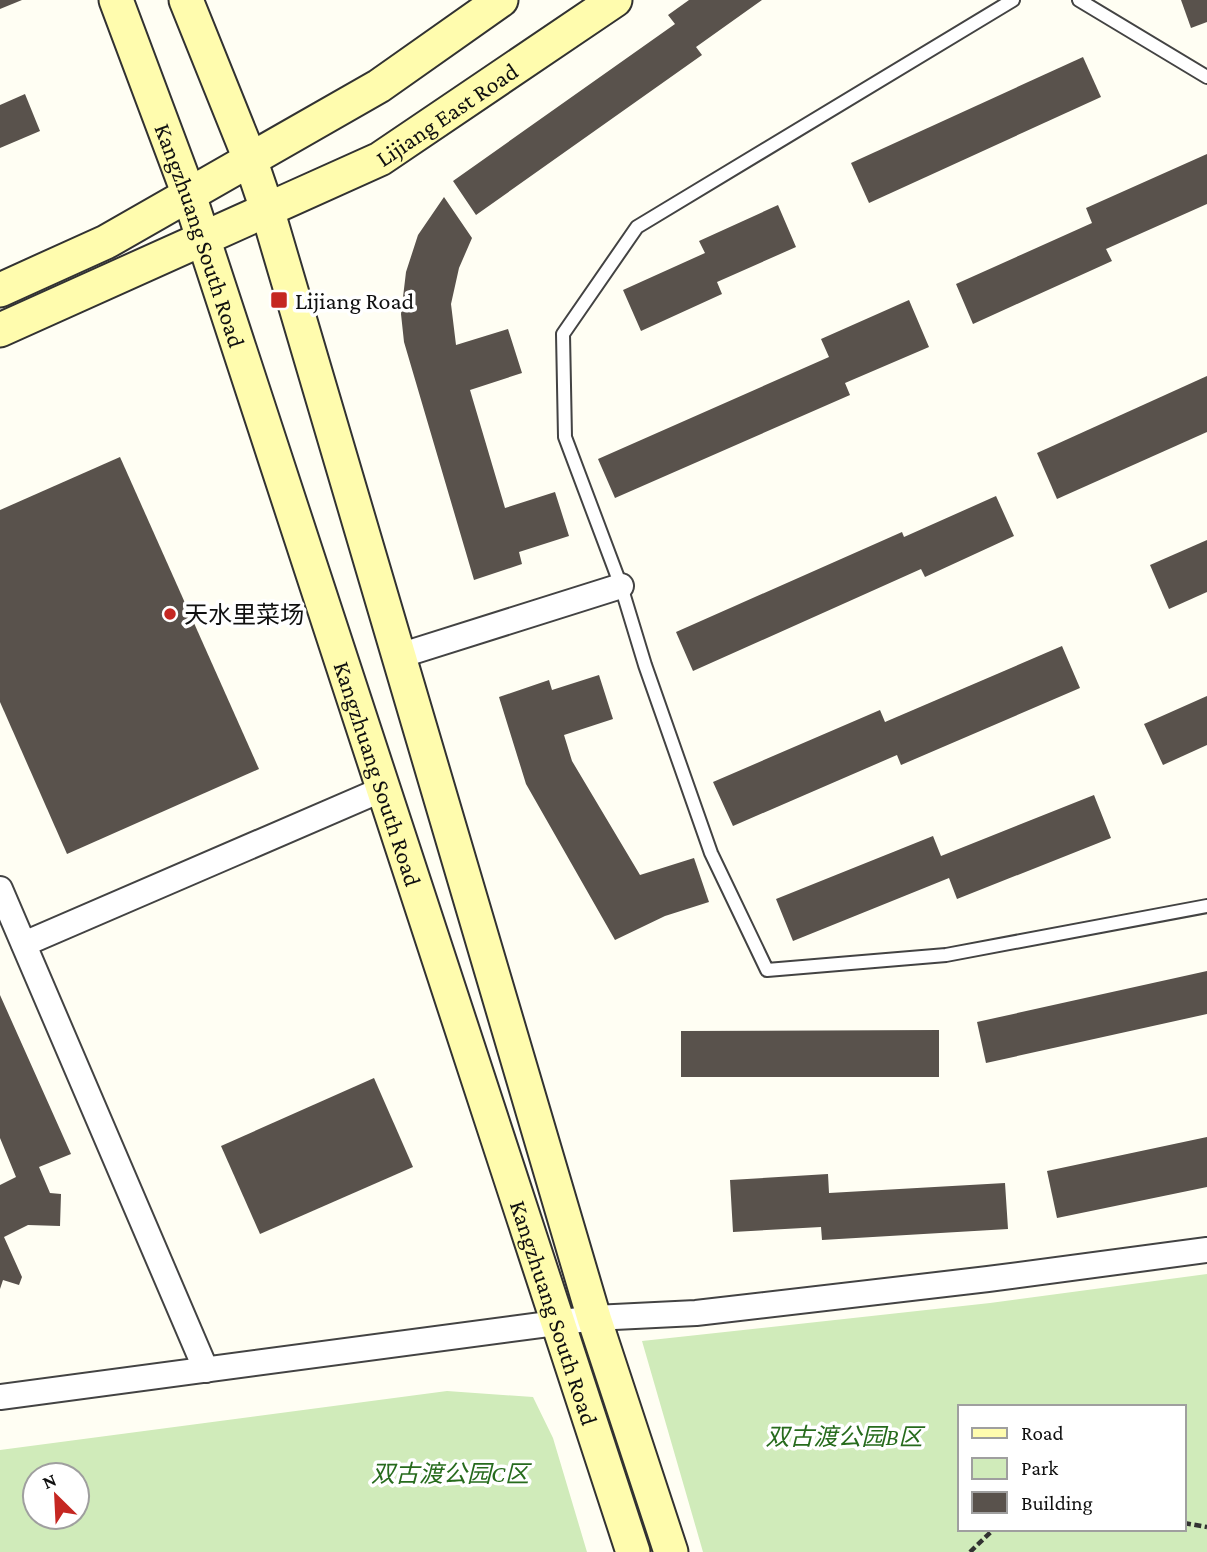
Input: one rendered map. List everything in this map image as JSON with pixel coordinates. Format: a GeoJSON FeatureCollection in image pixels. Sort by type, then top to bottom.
{"type":"FeatureCollection","features":[{"type":"Feature","properties":{"kind":"main road","name":"Kangzhuang South Road"},"geometry":{"type":"LineString","coordinates":[[116,0],[189,195],[633,1552]]}},
{"type":"Feature","properties":{"kind":"main road","name":"Kangzhuang South Road"},"geometry":{"type":"LineString","coordinates":[[186,0],[250,159],[267,209],[594,1318],[671,1552]]}},
{"type":"Feature","properties":{"kind":"main road"},"geometry":{"type":"LineString","coordinates":[[0,290],[106,242],[379,86],[501,0]]}},
{"type":"Feature","properties":{"kind":"main road","name":"Lijiang East Road"},"geometry":{"type":"LineString","coordinates":[[0,330],[380,159],[615,0]]}},
{"type":"Feature","properties":{"kind":"street"},"geometry":{"type":"LineString","coordinates":[[399,656],[621,586]]}},
{"type":"Feature","properties":{"kind":"street"},"geometry":{"type":"LineString","coordinates":[[24,944],[383,789]]}},
{"type":"Feature","properties":{"kind":"street"},"geometry":{"type":"LineString","coordinates":[[0,888],[206,1370]]}},
{"type":"Feature","properties":{"kind":"street"},"geometry":{"type":"LineString","coordinates":[[0,1397],[594,1318],[696,1313],[1207,1250]]}},
{"type":"Feature","properties":{"kind":"lane"},"geometry":{"type":"LineString","coordinates":[[1013,0],[637,227],[563,334],[565,437],[621,586],[645,664],[711,853],[767,970],[946,954],[1207,906]]}},
{"type":"Feature","properties":{"kind":"lane"},"geometry":{"type":"LineString","coordinates":[[1079,0],[1207,77]]}},
{"type":"Feature","properties":{"kind":"path"},"geometry":{"type":"LineString","coordinates":[[1186,1523],[1207,1527]]}},
{"type":"Feature","properties":{"kind":"path"},"geometry":{"type":"LineString","coordinates":[[970,1552],[992,1531]]}},
{"type":"Feature","properties":{"kind":"green space","name":"双古渡公园B区"},"geometry":{"type":"Polygon","coordinates":[[[1207,1274],[1207,1552],[703,1552],[642,1341],[990,1303],[1207,1274]]]}},
{"type":"Feature","properties":{"kind":"green space","name":"双古渡公园C区"},"geometry":{"type":"Polygon","coordinates":[[[447,1391],[533,1397],[553,1438],[587,1552],[0,1552],[0,1450],[447,1391]]]}},
{"type":"Feature","properties":{"kind":"building"},"geometry":{"type":"Polygon","coordinates":[[[0,0],[22,0],[0,9],[0,0]]]}},
{"type":"Feature","properties":{"kind":"building"},"geometry":{"type":"Polygon","coordinates":[[[689,0],[762,0],[696,47],[702,55],[476,215],[453,181],[675,24],[668,15],[689,0]]]}},
{"type":"Feature","properties":{"kind":"building"},"geometry":{"type":"Polygon","coordinates":[[[1181,0],[1207,0],[1207,22],[1191,28],[1181,0]]]}},
{"type":"Feature","properties":{"kind":"building"},"geometry":{"type":"Polygon","coordinates":[[[1083,57],[1101,97],[869,203],[851,163],[1083,57]]]}},
{"type":"Feature","properties":{"kind":"building"},"geometry":{"type":"Polygon","coordinates":[[[25,94],[40,131],[0,148],[0,105],[25,94]]]}},
{"type":"Feature","properties":{"kind":"building"},"geometry":{"type":"Polygon","coordinates":[[[1207,154],[1207,204],[1106,249],[1112,261],[973,324],[956,284],[1092,223],[1086,208],[1207,154]]]}},
{"type":"Feature","properties":{"kind":"building"},"geometry":{"type":"Polygon","coordinates":[[[444,197],[472,238],[459,268],[451,304],[456,345],[508,329],[522,373],[470,390],[505,508],[555,492],[569,536],[519,552],[522,564],[474,580],[404,342],[401,314],[406,272],[418,235],[444,197]]]}},
{"type":"Feature","properties":{"kind":"building"},"geometry":{"type":"Polygon","coordinates":[[[778,205],[796,247],[717,282],[722,294],[641,331],[623,290],[705,253],[699,241],[778,205]]]}},
{"type":"Feature","properties":{"kind":"building"},"geometry":{"type":"Polygon","coordinates":[[[909,300],[929,347],[845,383],[850,395],[615,498],[598,459],[829,357],[821,339],[909,300]]]}},
{"type":"Feature","properties":{"kind":"building"},"geometry":{"type":"Polygon","coordinates":[[[1207,376],[1207,432],[1057,499],[1037,453],[1207,376]]]}},
{"type":"Feature","properties":{"kind":"building"},"geometry":{"type":"Polygon","coordinates":[[[120,457],[259,769],[67,854],[0,702],[0,510],[120,457]]]}},
{"type":"Feature","properties":{"kind":"building"},"geometry":{"type":"Polygon","coordinates":[[[996,496],[1014,536],[925,577],[921,569],[693,671],[676,632],[902,532],[904,537],[996,496]]]}},
{"type":"Feature","properties":{"kind":"building"},"geometry":{"type":"Polygon","coordinates":[[[1207,540],[1207,592],[1169,609],[1150,565],[1207,540]]]}},
{"type":"Feature","properties":{"kind":"building"},"geometry":{"type":"Polygon","coordinates":[[[1062,646],[1080,688],[901,765],[897,755],[733,826],[713,782],[880,710],[885,722],[1062,646]]]}},
{"type":"Feature","properties":{"kind":"building"},"geometry":{"type":"Polygon","coordinates":[[[599,675],[613,719],[564,735],[572,761],[640,875],[694,858],[709,902],[665,916],[615,940],[526,784],[499,697],[549,680],[552,690],[599,675]]]}},
{"type":"Feature","properties":{"kind":"building"},"geometry":{"type":"Polygon","coordinates":[[[1207,696],[1207,745],[1163,765],[1144,724],[1207,696]]]}},
{"type":"Feature","properties":{"kind":"building"},"geometry":{"type":"Polygon","coordinates":[[[1094,795],[1111,838],[957,899],[949,878],[793,941],[776,899],[933,836],[941,856],[1094,795]]]}},
{"type":"Feature","properties":{"kind":"building"},"geometry":{"type":"Polygon","coordinates":[[[1207,971],[1207,1014],[986,1063],[977,1022],[1207,971]]]}},
{"type":"Feature","properties":{"kind":"building"},"geometry":{"type":"Polygon","coordinates":[[[0,995],[71,1154],[39,1167],[50,1193],[61,1194],[60,1226],[28,1225],[4,1237],[22,1277],[19,1285],[3,1280],[0,1289],[0,1185],[16,1177],[0,1138],[0,995]]]}},
{"type":"Feature","properties":{"kind":"building"},"geometry":{"type":"Polygon","coordinates":[[[939,1030],[939,1077],[681,1077],[681,1031],[939,1030]]]}},
{"type":"Feature","properties":{"kind":"building"},"geometry":{"type":"Polygon","coordinates":[[[374,1078],[413,1167],[260,1234],[221,1146],[374,1078]]]}},
{"type":"Feature","properties":{"kind":"building"},"geometry":{"type":"Polygon","coordinates":[[[1207,1137],[1207,1187],[1057,1218],[1047,1171],[1207,1137]]]}},
{"type":"Feature","properties":{"kind":"building"},"geometry":{"type":"Polygon","coordinates":[[[828,1174],[829,1193],[1005,1183],[1008,1229],[822,1240],[821,1227],[733,1232],[730,1180],[828,1174]]]}},
{"type":"Feature","properties":{"kind":"place","name":"Lijiang Road"},"geometry":{"type":"Point","coordinates":[279,300]}},
{"type":"Feature","properties":{"kind":"place","name":"天水里菜场"},"geometry":{"type":"Point","coordinates":[170,614]}}]}
